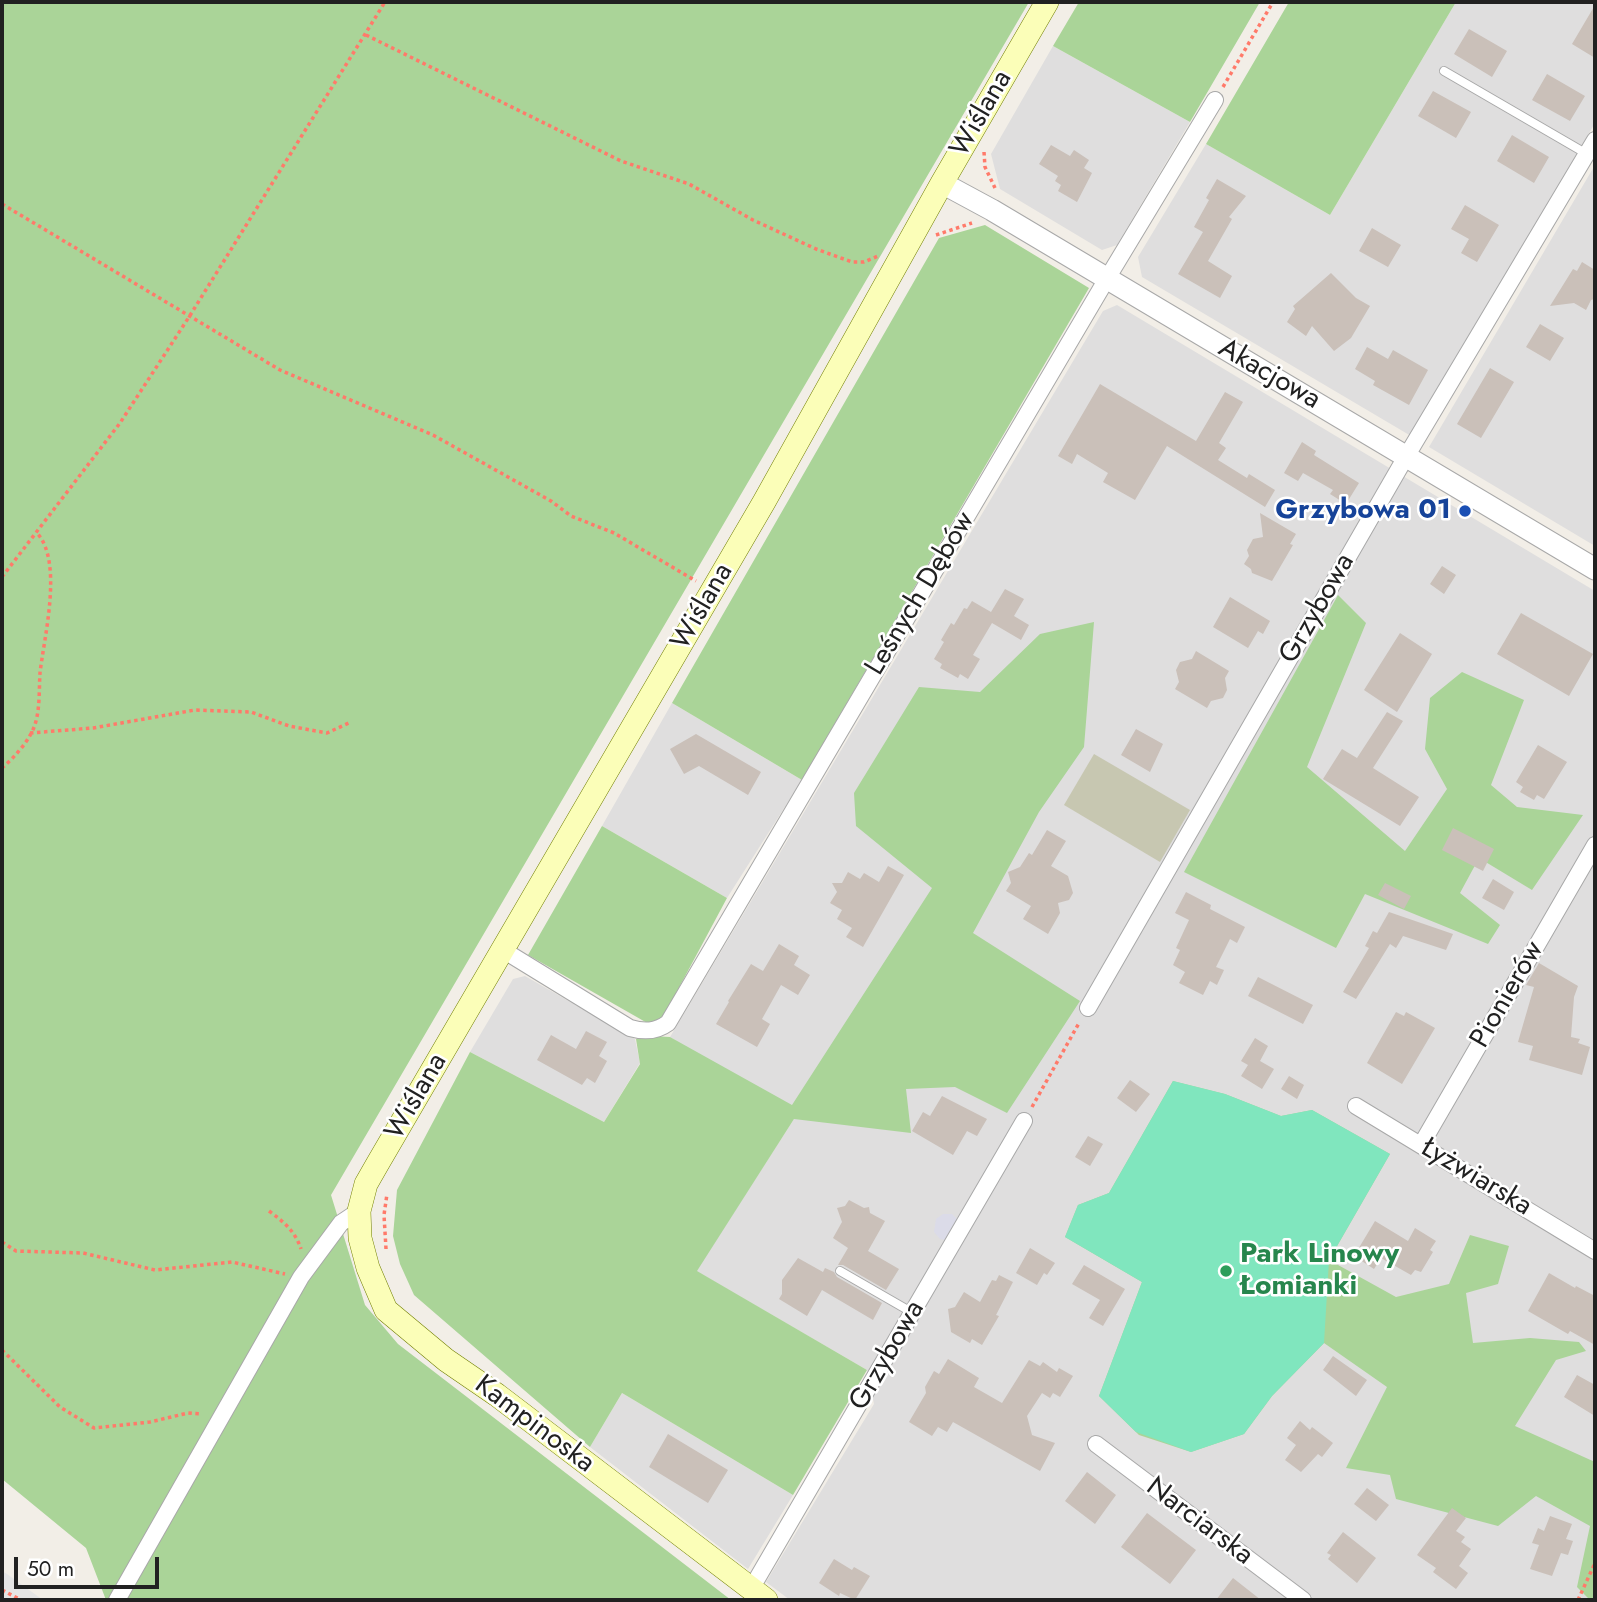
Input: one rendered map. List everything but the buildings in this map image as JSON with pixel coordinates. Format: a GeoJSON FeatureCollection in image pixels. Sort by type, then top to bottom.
{"type":"FeatureCollection","features":[{"type":"Feature","properties":{"kind":"main road","name":"Wiślana"},"geometry":{"type":"LineString","coordinates":[[359,1211],[366,1184],[712,591],[1047,2]]}},
{"type":"Feature","properties":{"kind":"main road","name":"Kampinoska"},"geometry":{"type":"LineString","coordinates":[[359,1211],[360,1238],[368,1268],[386,1310],[446,1360],[497,1395],[758,1595]]}},
{"type":"Feature","properties":{"kind":"street","name":"Leśnych Dębów"},"geometry":{"type":"LineString","coordinates":[[503,950],[630,1028],[643,1031],[660,1029],[668,1023],[1215,100]]}},
{"type":"Feature","properties":{"kind":"street","name":"Grzybowa"},"geometry":{"type":"LineString","coordinates":[[1087,1008],[1591,147]]}},
{"type":"Feature","properties":{"kind":"street","name":"Akacjowa"},"geometry":{"type":"LineString","coordinates":[[942,183],[992,210],[1595,569]]}},
{"type":"Feature","properties":{"kind":"street","name":"Pionierów"},"geometry":{"type":"LineString","coordinates":[[1421,1145],[1595,845]]}},
{"type":"Feature","properties":{"kind":"street","name":"Łyżwiarska"},"geometry":{"type":"LineString","coordinates":[[1356,1106],[1595,1251]]}},
{"type":"Feature","properties":{"kind":"street","name":"Grzybowa"},"geometry":{"type":"LineString","coordinates":[[758,1595],[1024,1121]]}},
{"type":"Feature","properties":{"kind":"street"},"geometry":{"type":"LineString","coordinates":[[117,1600],[304,1274],[341,1223],[359,1211]]}},
{"type":"Feature","properties":{"kind":"street","name":"Narciarska"},"geometry":{"type":"LineString","coordinates":[[1096,1444],[1303,1600]]}},
{"type":"Feature","properties":{"kind":"lane"},"geometry":{"type":"LineString","coordinates":[[1444,71],[1591,147]]}},
{"type":"Feature","properties":{"kind":"lane"},"geometry":{"type":"LineString","coordinates":[[840,1271],[914,1313]]}},
{"type":"Feature","properties":{"kind":"path"},"geometry":{"type":"LineString","coordinates":[[3,573],[120,423],[385,2]]}},
{"type":"Feature","properties":{"kind":"path"},"geometry":{"type":"LineString","coordinates":[[1215,100],[1273,2]]}},
{"type":"Feature","properties":{"kind":"path"},"geometry":{"type":"LineString","coordinates":[[366,35],[621,161],[689,184],[753,220],[816,249],[852,262],[864,262],[884,252]]}},
{"type":"Feature","properties":{"kind":"path"},"geometry":{"type":"LineString","coordinates":[[934,235],[982,220],[992,210],[1000,195],[985,167],[983,145]]}},
{"type":"Feature","properties":{"kind":"path"},"geometry":{"type":"LineString","coordinates":[[2,204],[280,370],[433,435],[551,501],[571,516],[614,533],[712,591]]}},
{"type":"Feature","properties":{"kind":"path"},"geometry":{"type":"LineString","coordinates":[[2,768],[15,757],[36,722],[40,670],[49,622],[51,581],[44,540],[36,532]]}},
{"type":"Feature","properties":{"kind":"path"},"geometry":{"type":"LineString","coordinates":[[30,733],[93,728],[195,710],[251,712],[289,726],[327,733],[351,722]]}},
{"type":"Feature","properties":{"kind":"path"},"geometry":{"type":"LineString","coordinates":[[1024,1121],[1087,1008]]}},
{"type":"Feature","properties":{"kind":"path"},"geometry":{"type":"LineString","coordinates":[[387,1193],[384,1215],[387,1254]]}},
{"type":"Feature","properties":{"kind":"path"},"geometry":{"type":"LineString","coordinates":[[2,1242],[16,1251],[83,1253],[155,1270],[232,1262],[304,1274],[297,1236],[269,1211]]}},
{"type":"Feature","properties":{"kind":"path"},"geometry":{"type":"LineString","coordinates":[[2,1350],[60,1407],[94,1428],[150,1422],[188,1412],[222,1416]]}},
{"type":"Feature","properties":{"kind":"path"},"geometry":{"type":"LineString","coordinates":[[1578,1600],[1595,1563]]}},
{"type":"Feature","properties":{"kind":"path"},"geometry":{"type":"LineString","coordinates":[[2,1590],[21,1600]]}},
{"type":"Feature","properties":{"kind":"shaded area"},"geometry":{"type":"Polygon","coordinates":[[[1456,2],[1595,2],[1595,123],[1411,436],[1142,277],[1138,257],[1206,144],[1330,215],[1456,2]]]}},
{"type":"Feature","properties":{"kind":"shaded area"},"geometry":{"type":"Polygon","coordinates":[[[1053,46],[1190,122],[1117,245],[1102,250],[1000,189],[991,154],[1053,46]]]}},
{"type":"Feature","properties":{"kind":"shaded area"},"geometry":{"type":"Polygon","coordinates":[[[1595,165],[1595,546],[1429,447],[1595,165]]]}},
{"type":"Feature","properties":{"kind":"shaded area"},"geometry":{"type":"Polygon","coordinates":[[[1117,305],[1595,591],[1595,1600],[790,1600],[766,1582],[874,1404],[867,1370],[696,1271],[794,1119],[670,1037],[1103,311],[1117,305]]]}},
{"type":"Feature","properties":{"kind":"shaded area"},"geometry":{"type":"Polygon","coordinates":[[[672,703],[802,780],[727,898],[602,826],[672,703]]]}},
{"type":"Feature","properties":{"kind":"shaded area"},"geometry":{"type":"Polygon","coordinates":[[[1094,754],[1190,810],[1160,862],[1064,805],[1094,754]]]}},
{"type":"Feature","properties":{"kind":"shaded area"},"geometry":{"type":"Polygon","coordinates":[[[525,976],[635,1039],[640,1063],[604,1122],[470,1052],[513,979],[525,976]]]}},
{"type":"Feature","properties":{"kind":"shaded area"},"geometry":{"type":"Polygon","coordinates":[[[943,1214],[952,1214],[958,1220],[949,1241],[940,1239],[934,1232],[936,1219],[943,1214]]]}},
{"type":"Feature","properties":{"kind":"shaded area"},"geometry":{"type":"Polygon","coordinates":[[[622,1393],[793,1495],[748,1569],[590,1447],[622,1393]]]}},
{"type":"Feature","properties":{"kind":"shaded area"},"geometry":{"type":"Polygon","coordinates":[[[2,1571],[7,1574],[43,1600],[2,1600],[2,1571]]]}},
{"type":"Feature","properties":{"kind":"green space"},"geometry":{"type":"Polygon","coordinates":[[[2,2],[1029,2],[331,1195],[365,1305],[398,1344],[731,1600],[106,1600],[86,1548],[2,1479],[2,2]]]}},
{"type":"Feature","properties":{"kind":"green space"},"geometry":{"type":"Polygon","coordinates":[[[1079,2],[1260,2],[1190,122],[1053,46],[1079,2]]]}},
{"type":"Feature","properties":{"kind":"green space"},"geometry":{"type":"Polygon","coordinates":[[[1289,2],[1456,2],[1330,215],[1206,144],[1289,2]]]}},
{"type":"Feature","properties":{"kind":"green space"},"geometry":{"type":"Polygon","coordinates":[[[985,225],[1089,288],[802,780],[672,703],[939,238],[985,225]]]}},
{"type":"Feature","properties":{"kind":"green space"},"geometry":{"type":"Polygon","coordinates":[[[1338,595],[1366,623],[1307,767],[1405,851],[1447,789],[1425,749],[1430,698],[1462,672],[1524,700],[1491,785],[1517,807],[1583,815],[1532,890],[1479,858],[1460,893],[1500,925],[1488,944],[1365,894],[1336,948],[1184,872],[1338,595]]]}},
{"type":"Feature","properties":{"kind":"green space"},"geometry":{"type":"Polygon","coordinates":[[[1094,622],[1084,747],[1039,812],[973,933],[1080,1001],[1007,1113],[955,1087],[906,1089],[911,1133],[794,1119],[697,1271],[867,1370],[793,1495],[622,1393],[590,1447],[414,1295],[400,1264],[393,1236],[397,1190],[470,1052],[604,1122],[640,1064],[636,1039],[651,1036],[670,1037],[792,1105],[932,888],[856,826],[854,793],[919,687],[980,692],[1040,634],[1094,622]]]}},
{"type":"Feature","properties":{"kind":"green space"},"geometry":{"type":"Polygon","coordinates":[[[602,826],[727,898],[660,1023],[649,1024],[528,955],[602,826]]]}},
{"type":"Feature","properties":{"kind":"green space","name":"Park Linowy Łomianki"},"geometry":{"type":"Polygon","coordinates":[[[1173,1081],[1225,1094],[1281,1116],[1312,1110],[1390,1154],[1329,1260],[1396,1297],[1449,1284],[1470,1235],[1509,1246],[1498,1284],[1466,1293],[1473,1343],[1530,1338],[1579,1342],[1586,1351],[1556,1360],[1515,1426],[1595,1462],[1595,1600],[1590,1600],[1577,1587],[1590,1526],[1536,1496],[1498,1526],[1396,1499],[1390,1475],[1346,1468],[1387,1387],[1324,1343],[1272,1396],[1244,1434],[1191,1452],[1139,1435],[1099,1396],[1142,1282],[1065,1237],[1078,1205],[1109,1193],[1173,1081]]]}},
{"type":"Feature","properties":{"kind":"green space","name":"Park Linowy Łomianki"},"geometry":{"type":"Polygon","coordinates":[[[1173,1081],[1225,1094],[1281,1116],[1312,1110],[1390,1154],[1329,1260],[1324,1343],[1272,1396],[1244,1434],[1191,1452],[1136,1432],[1099,1396],[1142,1282],[1065,1237],[1078,1205],[1109,1193],[1173,1081]]]}},
{"type":"Feature","properties":{"kind":"place","name":"Grzybowa 01"},"geometry":{"type":"Point","coordinates":[1465,511]}},
{"type":"Feature","properties":{"kind":"place","name":"Park Linowy Łomianki"},"geometry":{"type":"Point","coordinates":[1226,1271]}}]}
